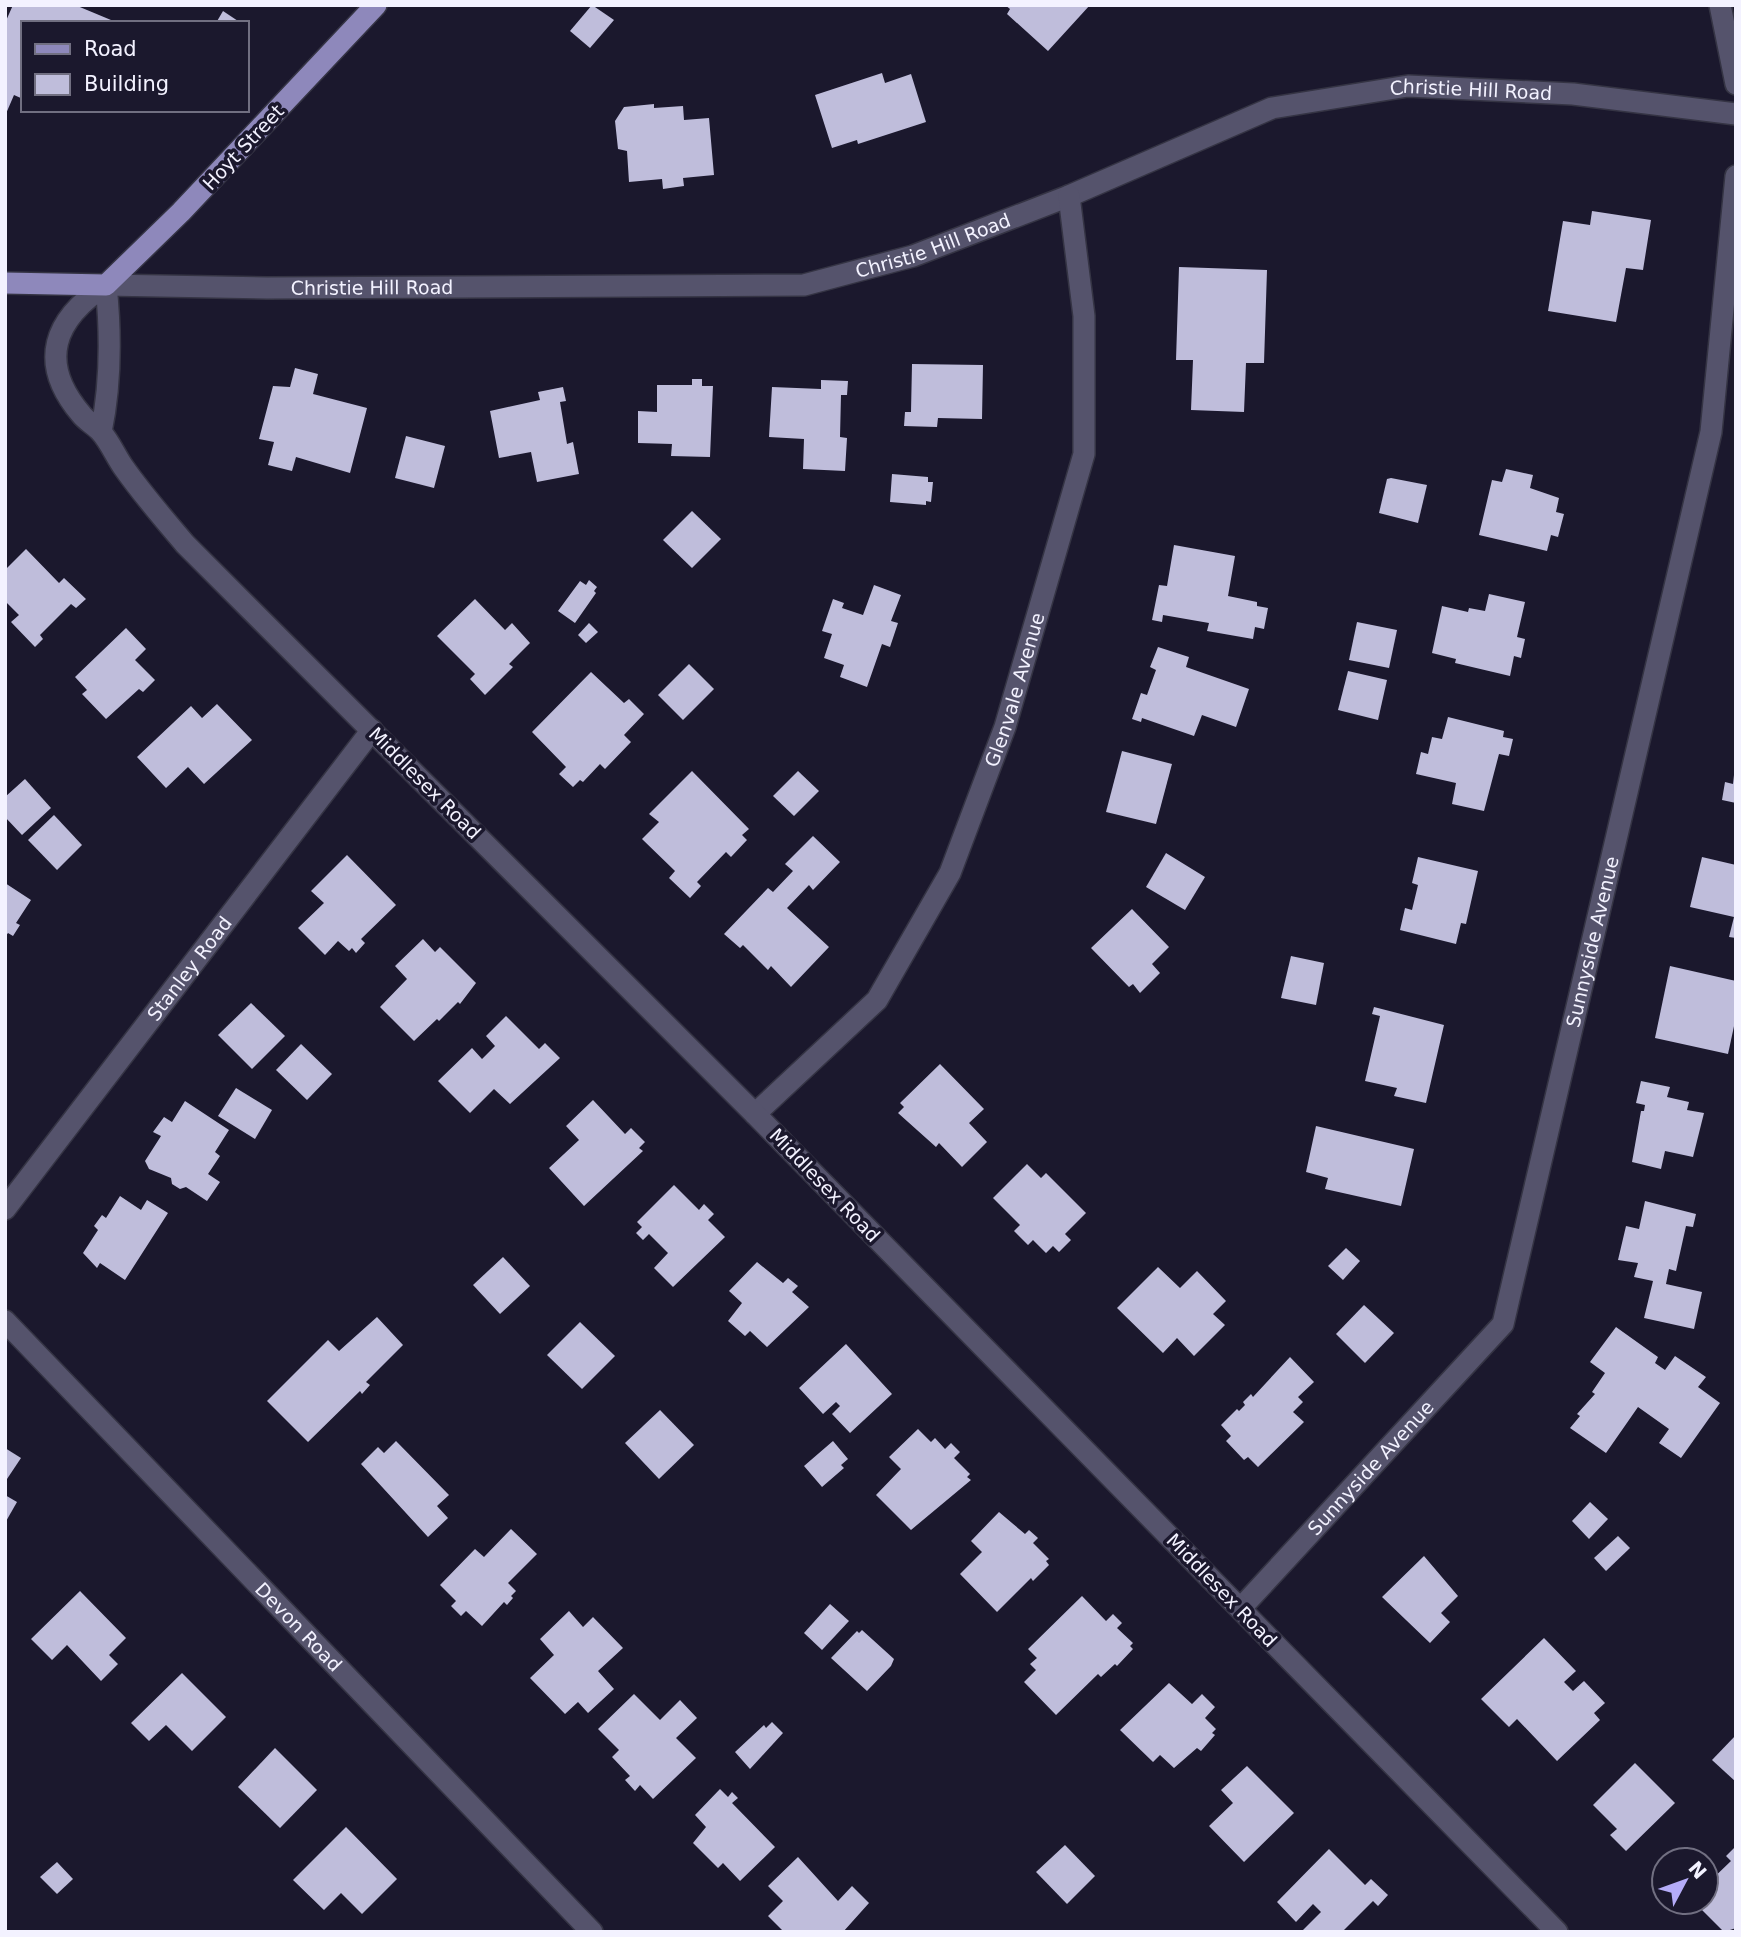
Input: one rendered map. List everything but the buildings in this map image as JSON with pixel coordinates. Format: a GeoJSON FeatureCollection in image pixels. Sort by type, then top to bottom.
{"type":"FeatureCollection","features":[{"type":"Feature","properties":{"kind":"main road","name":"Hoyt Street"},"geometry":{"type":"LineString","coordinates":[[106,285],[181,212],[376,5]]}},
{"type":"Feature","properties":{"kind":"main road"},"geometry":{"type":"LineString","coordinates":[[5,283],[106,285]]}},
{"type":"Feature","properties":{"kind":"street"},"geometry":{"type":"LineString","coordinates":[[1720,5],[1736,84]]}},
{"type":"Feature","properties":{"kind":"street","name":"Christie Hill Road"},"geometry":{"type":"LineString","coordinates":[[106,285],[267,288],[804,285],[913,256],[1069,196],[1272,108],[1408,86],[1573,94],[1736,114]]}},
{"type":"Feature","properties":{"kind":"street","name":"Sunnyside Avenue"},"geometry":{"type":"LineString","coordinates":[[1241,1608],[1503,1324],[1711,432],[1736,177]]}},
{"type":"Feature","properties":{"kind":"street","name":"Glenvale Avenue"},"geometry":{"type":"LineString","coordinates":[[755,1114],[877,1000],[950,873],[1005,726],[1084,454],[1084,316],[1069,196]]}},
{"type":"Feature","properties":{"kind":"street"},"geometry":{"type":"LineString","coordinates":[[102,432],[107,404],[110,329],[106,285]]}},
{"type":"Feature","properties":{"kind":"street","name":"Middlesex Road"},"geometry":{"type":"LineString","coordinates":[[106,285],[83,300],[71,312],[57,342],[57,366],[68,395],[81,415],[102,432],[123,466],[185,544],[755,1114],[1558,1932]]}},
{"type":"Feature","properties":{"kind":"street","name":"Stanley Road"},"geometry":{"type":"LineString","coordinates":[[5,1209],[372,730]]}},
{"type":"Feature","properties":{"kind":"street","name":"Devon Road"},"geometry":{"type":"LineString","coordinates":[[5,1321],[592,1932]]}}]}
